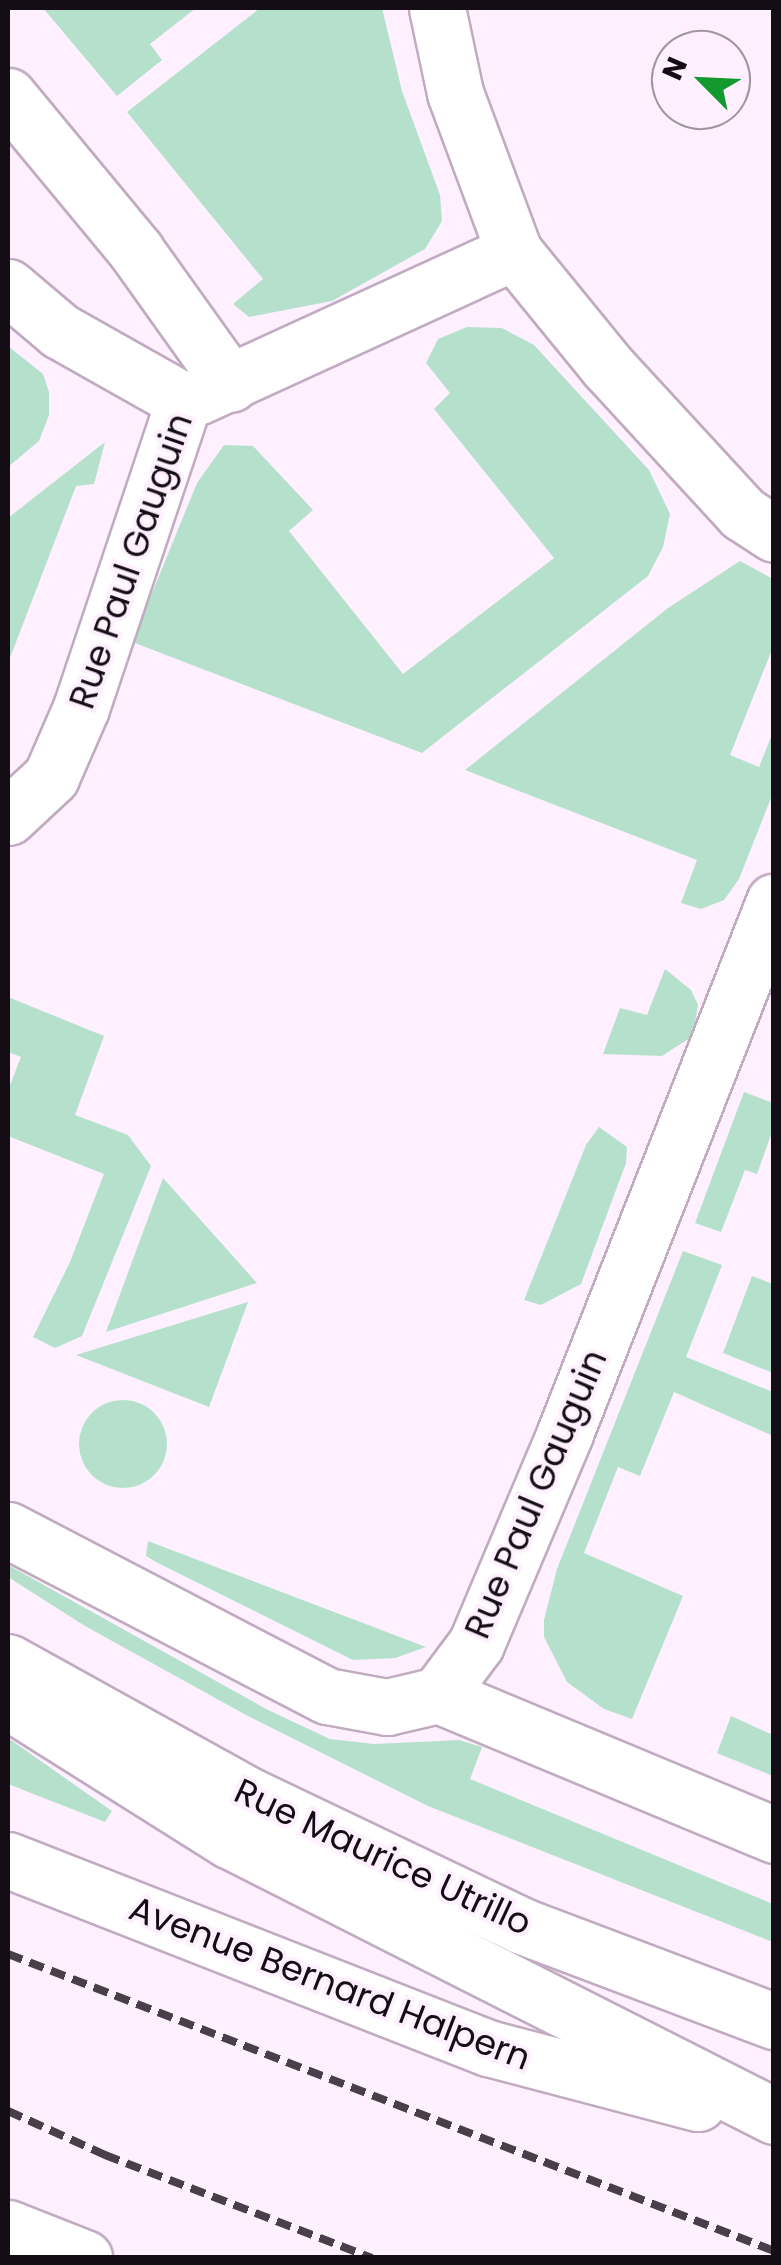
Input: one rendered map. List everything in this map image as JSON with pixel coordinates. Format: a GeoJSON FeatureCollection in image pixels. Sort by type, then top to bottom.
{"type":"FeatureCollection","features":[{"type":"Feature","properties":{"kind":"main road"},"geometry":{"type":"LineString","coordinates":[[437,8],[455,93],[514,252],[606,366],[742,512],[774,534]]}},
{"type":"Feature","properties":{"kind":"main road"},"geometry":{"type":"LineString","coordinates":[[8,96],[136,252],[208,393]]}},
{"type":"Feature","properties":{"kind":"main road","name":"Rue Paul Gauguin"},"geometry":{"type":"LineString","coordinates":[[8,816],[50,776],[208,393],[514,252]]}},
{"type":"Feature","properties":{"kind":"main road"},"geometry":{"type":"LineString","coordinates":[[8,287],[60,331],[208,393]]}},
{"type":"Feature","properties":{"kind":"main road","name":"Rue Paul Gauguin"},"geometry":{"type":"LineString","coordinates":[[438,1695],[476,1644],[774,902]]}},
{"type":"Feature","properties":{"kind":"main road"},"geometry":{"type":"LineString","coordinates":[[8,1530],[327,1696],[387,1706],[438,1695],[774,1834]]}},
{"type":"Feature","properties":{"kind":"main road","name":"Rue Maurice Utrillo"},"geometry":{"type":"LineString","coordinates":[[8,1662],[252,1798],[522,1926],[774,2021]]}},
{"type":"Feature","properties":{"kind":"main road"},"geometry":{"type":"LineString","coordinates":[[8,1701],[229,1840],[774,2119]]}},
{"type":"Feature","properties":{"kind":"main road","name":"Avenue Bernard Halpern"},"geometry":{"type":"LineString","coordinates":[[8,1860],[488,2048],[774,2119]]}},
{"type":"Feature","properties":{"kind":"main road"},"geometry":{"type":"LineString","coordinates":[[8,2228],[84,2258]]}},
{"type":"Feature","properties":{"kind":"green space"},"geometry":{"type":"Polygon","coordinates":[[[43,8],[196,8],[150,44],[162,60],[117,96],[43,8]]]}},
{"type":"Feature","properties":{"kind":"green space"},"geometry":{"type":"Polygon","coordinates":[[[260,8],[382,8],[402,91],[440,195],[442,221],[425,249],[332,301],[249,317],[233,304],[263,279],[127,112],[260,8]]]}},
{"type":"Feature","properties":{"kind":"green space"},"geometry":{"type":"Polygon","coordinates":[[[467,327],[502,328],[534,345],[649,470],[670,514],[663,547],[648,576],[422,753],[132,642],[197,483],[224,445],[253,446],[313,510],[289,531],[403,674],[554,558],[434,409],[450,393],[426,363],[438,339],[467,327]]]}},
{"type":"Feature","properties":{"kind":"green space"},"geometry":{"type":"Polygon","coordinates":[[[8,346],[43,374],[49,392],[49,415],[39,441],[8,467],[8,346]]]}},
{"type":"Feature","properties":{"kind":"green space"},"geometry":{"type":"Polygon","coordinates":[[[105,442],[94,484],[76,486],[8,663],[8,518],[105,442]]]}},
{"type":"Feature","properties":{"kind":"green space"},"geometry":{"type":"Polygon","coordinates":[[[740,561],[773,579],[773,647],[730,755],[759,767],[773,732],[773,793],[739,879],[724,900],[701,909],[681,903],[697,860],[465,770],[668,608],[740,561]]]}},
{"type":"Feature","properties":{"kind":"green space"},"geometry":{"type":"Polygon","coordinates":[[[665,969],[691,990],[698,1005],[693,1036],[662,1056],[603,1054],[620,1008],[647,1015],[665,969]]]}},
{"type":"Feature","properties":{"kind":"green space"},"geometry":{"type":"Polygon","coordinates":[[[8,997],[104,1036],[75,1115],[128,1135],[151,1166],[82,1336],[55,1348],[33,1337],[70,1262],[104,1174],[8,1136],[8,1090],[21,1057],[8,1052],[8,997]]]}},
{"type":"Feature","properties":{"kind":"green space"},"geometry":{"type":"Polygon","coordinates":[[[744,1092],[773,1103],[773,1129],[757,1174],[745,1170],[721,1232],[695,1223],[744,1092]]]}},
{"type":"Feature","properties":{"kind":"green space"},"geometry":{"type":"Polygon","coordinates":[[[599,1127],[627,1147],[626,1163],[581,1284],[541,1305],[524,1300],[586,1145],[599,1127]]]}},
{"type":"Feature","properties":{"kind":"green space"},"geometry":{"type":"Polygon","coordinates":[[[163,1178],[257,1283],[106,1332],[163,1178]]]}},
{"type":"Feature","properties":{"kind":"green space"},"geometry":{"type":"Polygon","coordinates":[[[683,1251],[722,1265],[686,1357],[773,1392],[773,1436],[674,1392],[640,1476],[618,1467],[584,1553],[683,1596],[632,1719],[604,1709],[567,1682],[544,1637],[544,1620],[557,1569],[683,1251]]]}},
{"type":"Feature","properties":{"kind":"green space"},"geometry":{"type":"Polygon","coordinates":[[[752,1276],[773,1284],[773,1373],[723,1353],[752,1276]]]}},
{"type":"Feature","properties":{"kind":"green space"},"geometry":{"type":"Polygon","coordinates":[[[248,1302],[209,1407],[76,1355],[248,1302]]]}},
{"type":"Feature","properties":{"kind":"green space"},"geometry":{"type":"Polygon","coordinates":[[[123,1400],[148,1407],[160,1419],[167,1444],[160,1469],[148,1481],[123,1488],[98,1481],[86,1469],[79,1444],[86,1419],[98,1407],[123,1400]]]}},
{"type":"Feature","properties":{"kind":"green space"},"geometry":{"type":"Polygon","coordinates":[[[148,1541],[426,1647],[395,1658],[353,1660],[156,1562],[146,1556],[148,1541]]]}},
{"type":"Feature","properties":{"kind":"green space"},"geometry":{"type":"Polygon","coordinates":[[[8,1565],[268,1710],[330,1739],[374,1744],[459,1740],[482,1747],[470,1779],[773,1904],[773,1942],[428,1806],[246,1715],[85,1626],[8,1577],[8,1565]]]}},
{"type":"Feature","properties":{"kind":"green space"},"geometry":{"type":"Polygon","coordinates":[[[731,1716],[773,1735],[773,1776],[717,1753],[731,1716]]]}},
{"type":"Feature","properties":{"kind":"green space"},"geometry":{"type":"Polygon","coordinates":[[[8,1738],[112,1811],[105,1822],[8,1784],[8,1738]]]}},
{"type":"Feature","properties":{"kind":"railway"},"geometry":{"type":"LineString","coordinates":[[8,1954],[774,2251]]}},
{"type":"Feature","properties":{"kind":"railway"},"geometry":{"type":"LineString","coordinates":[[8,2111],[105,2155],[372,2258]]}}]}
